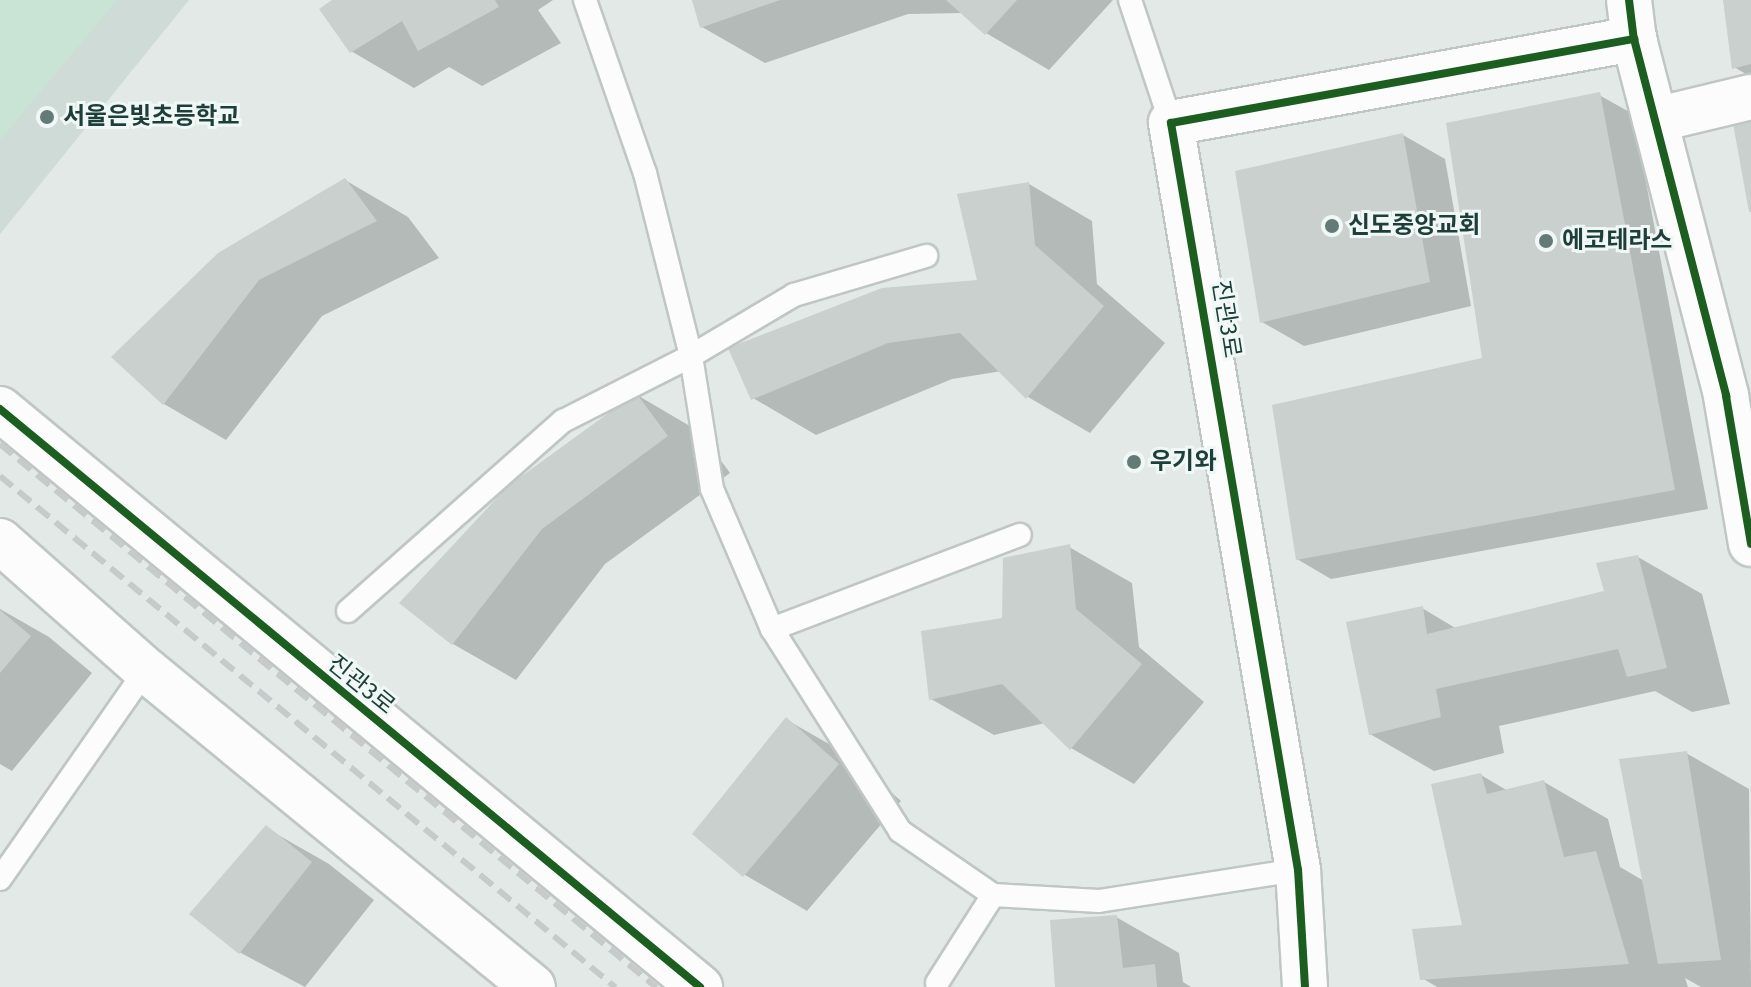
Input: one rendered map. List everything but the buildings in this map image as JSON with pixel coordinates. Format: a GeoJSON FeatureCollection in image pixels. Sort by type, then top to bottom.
{"type":"FeatureCollection","features":[{"type":"Feature","properties":{"kind":"street"},"geometry":{"type":"LineString","coordinates":[[1171,123],[1632,19],[1726,396],[1751,544]]}},
{"type":"Feature","properties":{"kind":"street"},"geometry":{"type":"LineString","coordinates":[[1655,120],[1751,97]]}},
{"type":"Feature","properties":{"kind":"street","name":"진관3로"},"geometry":{"type":"LineString","coordinates":[[1171,123],[1298,870],[1305,987]]}},
{"type":"Feature","properties":{"kind":"street","name":"진관3로"},"geometry":{"type":"LineString","coordinates":[[0,409],[700,987]]}},
{"type":"Feature","properties":{"kind":"street"},"geometry":{"type":"LineString","coordinates":[[0,541],[146,670],[533,987]]}},
{"type":"Feature","properties":{"kind":"lane"},"geometry":{"type":"LineString","coordinates":[[585,0],[645,173],[691,356],[712,489],[772,629],[900,831],[993,895],[1099,901],[1298,870]]}},
{"type":"Feature","properties":{"kind":"lane"},"geometry":{"type":"LineString","coordinates":[[1130,0],[1171,123]]}},
{"type":"Feature","properties":{"kind":"lane"},"geometry":{"type":"LineString","coordinates":[[348,611],[563,421],[691,356],[794,295],[926,256]]}},
{"type":"Feature","properties":{"kind":"lane"},"geometry":{"type":"LineString","coordinates":[[772,629],[1020,535]]}},
{"type":"Feature","properties":{"kind":"lane"},"geometry":{"type":"LineString","coordinates":[[0,879],[146,670]]}},
{"type":"Feature","properties":{"kind":"lane"},"geometry":{"type":"LineString","coordinates":[[937,983],[993,895]]}},
{"type":"Feature","properties":{"kind":"shaded area","name":"서울은빛초등학교"},"geometry":{"type":"Polygon","coordinates":[[[0,0],[189,0],[0,234],[0,0]]]}},
{"type":"Feature","properties":{"kind":"green space"},"geometry":{"type":"Polygon","coordinates":[[[0,0],[117,0],[0,140],[0,0]]]}},
{"type":"Feature","properties":{"kind":"railway"},"geometry":{"type":"LineString","coordinates":[[0,444],[656,987]]}},
{"type":"Feature","properties":{"kind":"railway"},"geometry":{"type":"LineString","coordinates":[[0,476],[615,987]]}},
{"type":"Feature","properties":{"kind":"cycle path"},"geometry":{"type":"LineString","coordinates":[[1629,0],[1634,39],[1726,396],[1751,544]]}},
{"type":"Feature","properties":{"kind":"cycle path"},"geometry":{"type":"LineString","coordinates":[[1305,987],[1298,870],[1171,123],[1634,39]]}},
{"type":"Feature","properties":{"kind":"cycle path"},"geometry":{"type":"LineString","coordinates":[[0,409],[700,987]]}},
{"type":"Feature","properties":{"kind":"place","name":"서울은빛초등학교"},"geometry":{"type":"Point","coordinates":[47,117]}},
{"type":"Feature","properties":{"kind":"place","name":"신도중앙교회"},"geometry":{"type":"Point","coordinates":[1332,226]}},
{"type":"Feature","properties":{"kind":"place","name":"에코테라스"},"geometry":{"type":"Point","coordinates":[1546,241]}},
{"type":"Feature","properties":{"kind":"place","name":"우기와"},"geometry":{"type":"Point","coordinates":[1134,462]}}]}
